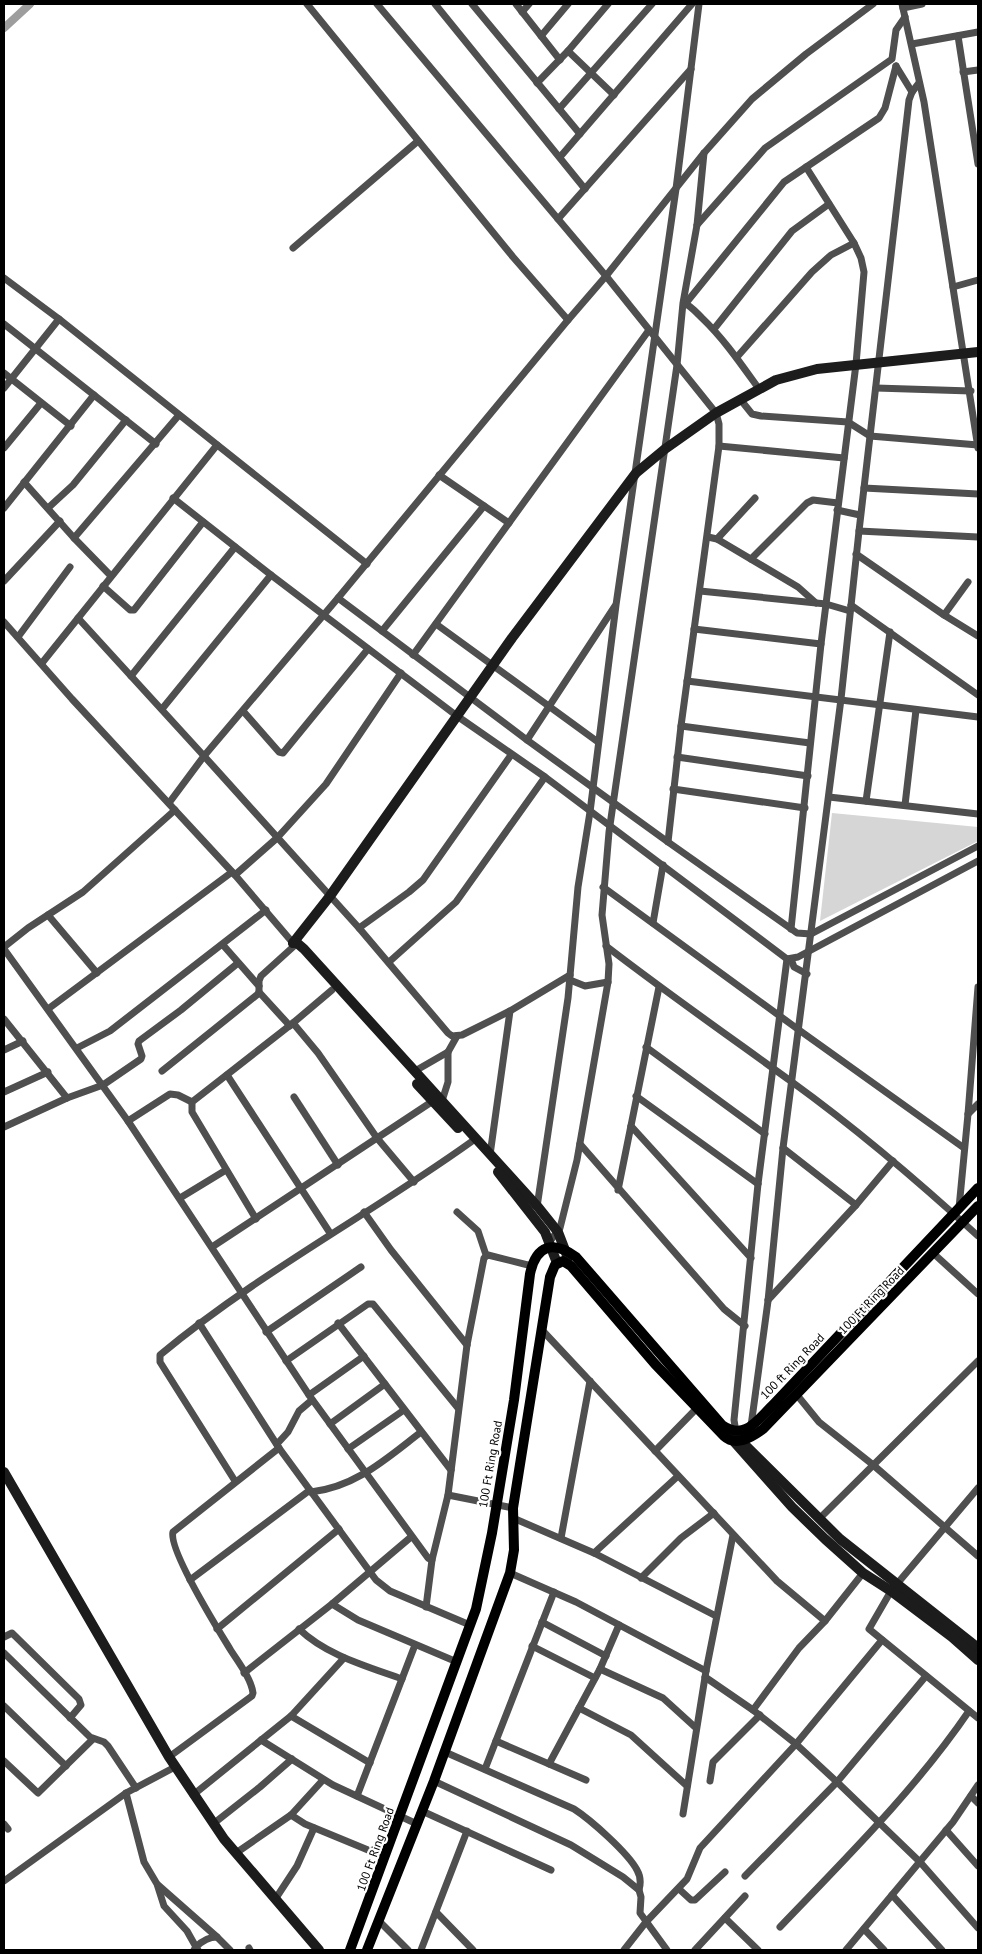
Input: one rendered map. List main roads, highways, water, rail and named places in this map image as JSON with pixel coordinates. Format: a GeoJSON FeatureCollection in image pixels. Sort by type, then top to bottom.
{"type":"FeatureCollection","features":[{"type":"Feature","properties":{"kind":"main road"},"geometry":{"type":"LineString","coordinates":[[293,945],[330,896],[493,665],[636,473],[665,449],[716,413],[776,380],[817,370],[856,364],[880,364],[978,352]]}},
{"type":"Feature","properties":{"kind":"main road"},"geometry":{"type":"LineString","coordinates":[[293,945],[297,943],[304,949],[415,1071],[534,1218],[551,1244],[557,1263]]}},
{"type":"Feature","properties":{"kind":"main road"},"geometry":{"type":"LineString","coordinates":[[293,945],[332,990],[490,1154],[538,1207],[558,1232],[566,1248],[570,1266]]}},
{"type":"Feature","properties":{"kind":"main road","name":"100 ft Ring Road"},"geometry":{"type":"LineString","coordinates":[[734,1435],[749,1428],[978,1188]]}},
{"type":"Feature","properties":{"kind":"main road","name":"100 Ft Ring Road"},"geometry":{"type":"LineString","coordinates":[[734,1435],[751,1438],[763,1429],[978,1206]]}},
{"type":"Feature","properties":{"kind":"main road"},"geometry":{"type":"LineString","coordinates":[[551,1244],[566,1248],[576,1257],[734,1435],[819,1519],[894,1588],[978,1660]]}},
{"type":"Feature","properties":{"kind":"main road","name":"100 Ft Ring Road"},"geometry":{"type":"LineString","coordinates":[[350,1950],[476,1609],[485,1570],[514,1400],[532,1266],[538,1253],[551,1244]]}},
{"type":"Feature","properties":{"kind":"main road"},"geometry":{"type":"LineString","coordinates":[[368,1950],[445,1752],[510,1573],[514,1550],[513,1513],[550,1277],[557,1263],[563,1261],[570,1266],[655,1364],[724,1436],[734,1435]]}},
{"type":"Feature","properties":{"kind":"main road"},"geometry":{"type":"LineString","coordinates":[[734,1435],[792,1507],[863,1573],[894,1588],[978,1648]]}},
{"type":"Feature","properties":{"kind":"main road"},"geometry":{"type":"LineString","coordinates":[[4,1472],[169,1758],[193,1795],[236,1853],[319,1950]]}},
{"type":"Feature","properties":{"kind":"waterway"},"geometry":{"type":"LineString","coordinates":[[4,28],[30,4]]}}]}
